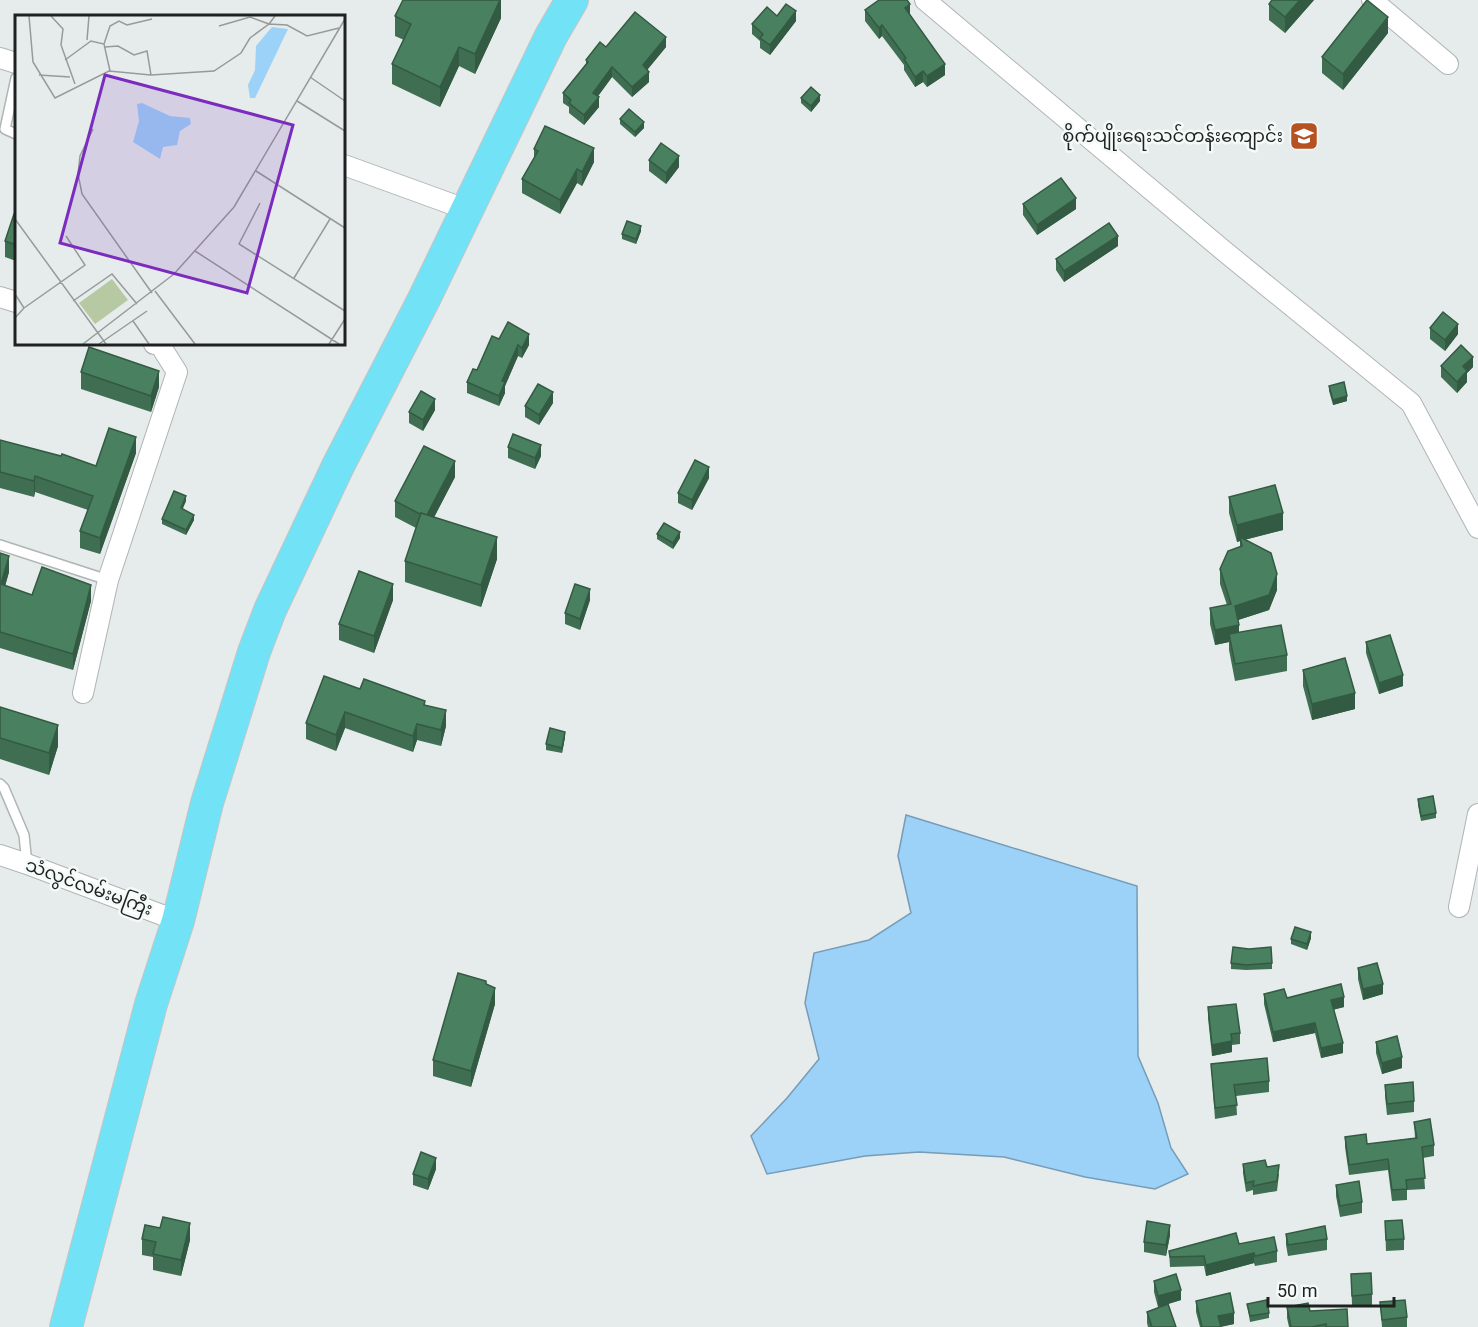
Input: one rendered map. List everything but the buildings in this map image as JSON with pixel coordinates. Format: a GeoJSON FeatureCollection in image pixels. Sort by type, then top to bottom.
{"type":"FeatureCollection","features":[{"type":"Feature","properties":{"kind":"highway"},"geometry":{"type":"LineString","coordinates":[[66,1327],[149,1014],[178,921],[207,803],[243,686],[270,610],[338,466],[468,210],[551,36],[572,0]]}},
{"type":"Feature","properties":{"kind":"street"},"geometry":{"type":"LineString","coordinates":[[925,0],[1224,251],[1411,403],[1478,528]]}},
{"type":"Feature","properties":{"kind":"street"},"geometry":{"type":"LineString","coordinates":[[1372,0],[1448,64]]}},
{"type":"Feature","properties":{"kind":"street"},"geometry":{"type":"LineString","coordinates":[[0,58],[15,63]]}},
{"type":"Feature","properties":{"kind":"street"},"geometry":{"type":"LineString","coordinates":[[345,165],[468,210]]}},
{"type":"Feature","properties":{"kind":"street"},"geometry":{"type":"LineString","coordinates":[[0,297],[15,302]]}},
{"type":"Feature","properties":{"kind":"street"},"geometry":{"type":"LineString","coordinates":[[83,693],[108,580],[177,372],[160,345]]}},
{"type":"Feature","properties":{"kind":"street"},"geometry":{"type":"LineString","coordinates":[[1459,908],[1478,814]]}},
{"type":"Feature","properties":{"kind":"street","name":"သံလွင်လမ်းမကြီး"},"geometry":{"type":"LineString","coordinates":[[0,855],[178,921]]}},
{"type":"Feature","properties":{"kind":"lane"},"geometry":{"type":"LineString","coordinates":[[15,83],[5,129],[15,134]]}},
{"type":"Feature","properties":{"kind":"lane"},"geometry":{"type":"LineString","coordinates":[[0,545],[108,580]]}},
{"type":"Feature","properties":{"kind":"lane"},"geometry":{"type":"LineString","coordinates":[[0,784],[13,806],[24,835],[27,864]]}},
{"type":"Feature","properties":{"kind":"water"},"geometry":{"type":"Polygon","coordinates":[[[906,815],[1137,886],[1138,1056],[1158,1103],[1171,1148],[1188,1174],[1155,1189],[1085,1177],[1004,1157],[919,1152],[865,1156],[767,1174],[751,1136],[787,1098],[819,1059],[805,1003],[814,953],[869,940],[911,913],[898,856],[906,815]]]}},
{"type":"Feature","properties":{"kind":"place","name":"စိုက်ပျိုးရေးသင်တန်းကျောင်း"},"geometry":{"type":"Point","coordinates":[1304,136]}}]}
